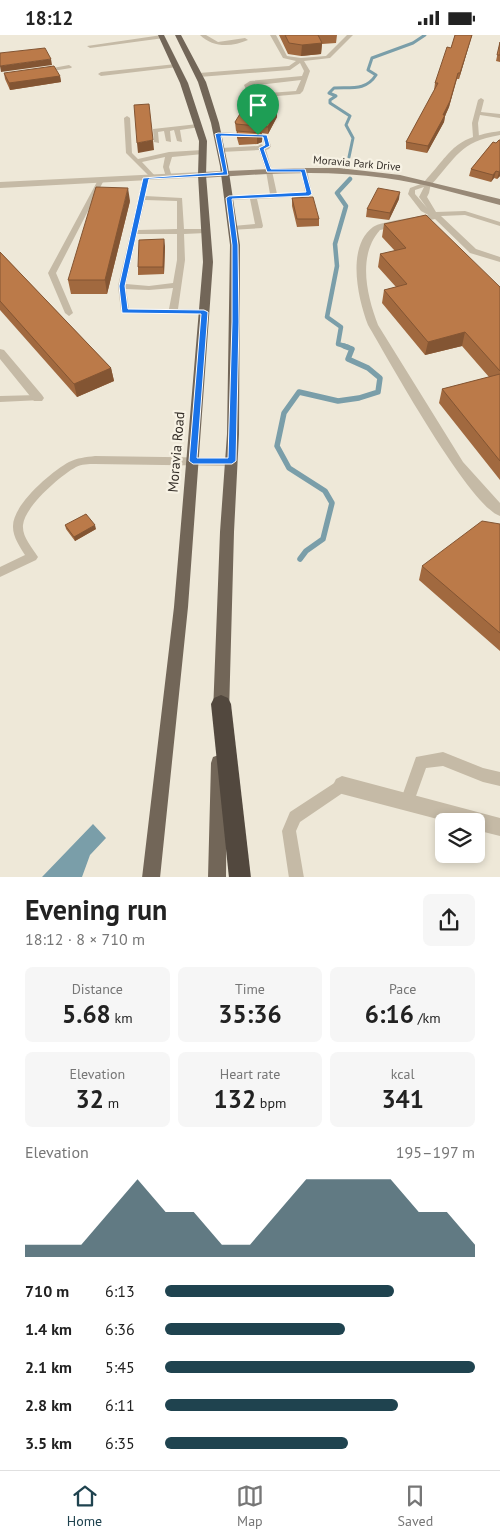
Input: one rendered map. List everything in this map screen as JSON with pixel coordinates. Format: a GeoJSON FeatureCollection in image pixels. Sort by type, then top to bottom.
{"type":"FeatureCollection","features":[{"type":"Feature","properties":{"kind":"highway"},"geometry":{"type":"LineString","coordinates":[[221,705],[240,877]]}},
{"type":"Feature","properties":{"kind":"main road"},"geometry":{"type":"LineString","coordinates":[[178,35],[209,101],[218,134],[226,174],[235,245],[236,322],[221,705],[217,877]]}},
{"type":"Feature","properties":{"kind":"main road","name":"Moravia Road"},"geometry":{"type":"LineString","coordinates":[[151,877],[181,607],[208,262],[202,175],[203,141],[184,83],[162,36]]}},
{"type":"Feature","properties":{"kind":"main road","name":"Moravia Park Drive"},"geometry":{"type":"LineString","coordinates":[[202,175],[304,170],[364,172],[428,183],[500,201]]}},
{"type":"Feature","properties":{"kind":"street"},"geometry":{"type":"LineString","coordinates":[[28,72],[69,67]]}},
{"type":"Feature","properties":{"kind":"street"},"geometry":{"type":"LineString","coordinates":[[428,183],[454,150],[476,137],[500,133]]}},
{"type":"Feature","properties":{"kind":"street","name":"Moravia Park Drive"},"geometry":{"type":"LineString","coordinates":[[0,185],[202,175]]}},
{"type":"Feature","properties":{"kind":"street"},"geometry":{"type":"LineString","coordinates":[[435,215],[377,228],[371,232],[363,250],[364,301],[373,325],[459,465],[486,499],[500,511]]}},
{"type":"Feature","properties":{"kind":"street"},"geometry":{"type":"LineString","coordinates":[[0,352],[38,399]]}},
{"type":"Feature","properties":{"kind":"street"},"geometry":{"type":"LineString","coordinates":[[342,785],[500,827]]}},
{"type":"Feature","properties":{"kind":"lane"},"geometry":{"type":"LineString","coordinates":[[203,35],[211,43],[220,44],[245,40]]}},
{"type":"Feature","properties":{"kind":"lane"},"geometry":{"type":"LineString","coordinates":[[273,35],[285,57],[301,61],[328,57],[350,35]]}},
{"type":"Feature","properties":{"kind":"lane"},"geometry":{"type":"LineString","coordinates":[[90,46],[162,36]]}},
{"type":"Feature","properties":{"kind":"lane"},"geometry":{"type":"LineString","coordinates":[[198,75],[290,68],[301,61]]}},
{"type":"Feature","properties":{"kind":"lane"},"geometry":{"type":"LineString","coordinates":[[301,61],[307,71],[298,93],[255,96],[251,95],[247,85],[250,83],[304,78]]}},
{"type":"Feature","properties":{"kind":"lane"},"geometry":{"type":"LineString","coordinates":[[100,74],[176,66]]}},
{"type":"Feature","properties":{"kind":"lane"},"geometry":{"type":"LineString","coordinates":[[476,137],[475,123],[481,100]]}},
{"type":"Feature","properties":{"kind":"lane"},"geometry":{"type":"LineString","coordinates":[[478,113],[500,116]]}},
{"type":"Feature","properties":{"kind":"lane"},"geometry":{"type":"LineString","coordinates":[[127,118],[129,153],[150,178],[142,198],[122,286],[125,311],[204,312]]}},
{"type":"Feature","properties":{"kind":"lane"},"geometry":{"type":"LineString","coordinates":[[158,149],[155,130],[198,127]]}},
{"type":"Feature","properties":{"kind":"lane"},"geometry":{"type":"LineString","coordinates":[[177,128],[181,147]]}},
{"type":"Feature","properties":{"kind":"lane"},"geometry":{"type":"LineString","coordinates":[[167,129],[170,149],[166,167],[169,177]]}},
{"type":"Feature","properties":{"kind":"lane"},"geometry":{"type":"LineString","coordinates":[[218,134],[247,143],[260,142]]}},
{"type":"Feature","properties":{"kind":"lane"},"geometry":{"type":"LineString","coordinates":[[221,150],[247,143],[260,142]]}},
{"type":"Feature","properties":{"kind":"lane"},"geometry":{"type":"LineString","coordinates":[[260,142],[274,196]]}},
{"type":"Feature","properties":{"kind":"lane"},"geometry":{"type":"LineString","coordinates":[[137,161],[158,149],[181,147],[203,152]]}},
{"type":"Feature","properties":{"kind":"lane"},"geometry":{"type":"LineString","coordinates":[[229,198],[309,194],[304,170]]}},
{"type":"Feature","properties":{"kind":"lane"},"geometry":{"type":"LineString","coordinates":[[69,313],[52,273],[100,180]]}},
{"type":"Feature","properties":{"kind":"lane"},"geometry":{"type":"LineString","coordinates":[[428,183],[423,197],[435,215]]}},
{"type":"Feature","properties":{"kind":"lane"},"geometry":{"type":"LineString","coordinates":[[428,183],[412,189],[411,194],[424,209],[435,215],[473,251],[500,260]]}},
{"type":"Feature","properties":{"kind":"lane"},"geometry":{"type":"LineString","coordinates":[[233,228],[259,226],[253,197]]}},
{"type":"Feature","properties":{"kind":"lane"},"geometry":{"type":"LineString","coordinates":[[142,198],[180,199],[181,260],[173,312]]}},
{"type":"Feature","properties":{"kind":"lane"},"geometry":{"type":"LineString","coordinates":[[435,215],[465,213],[500,224]]}},
{"type":"Feature","properties":{"kind":"lane"},"geometry":{"type":"LineString","coordinates":[[135,232],[206,231]]}},
{"type":"Feature","properties":{"kind":"lane"},"geometry":{"type":"LineString","coordinates":[[122,286],[148,289],[177,285]]}},
{"type":"Feature","properties":{"kind":"lane"},"geometry":{"type":"LineString","coordinates":[[0,399],[38,399]]}},
{"type":"Feature","properties":{"kind":"lane"},"geometry":{"type":"LineString","coordinates":[[0,572],[32,557],[18,531],[18,522],[22,512],[62,472],[73,465],[83,461],[95,460],[232,461]]}},
{"type":"Feature","properties":{"kind":"lane"},"geometry":{"type":"LineString","coordinates":[[407,802],[421,762],[443,759],[483,775],[500,779]]}},
{"type":"Feature","properties":{"kind":"lane"},"geometry":{"type":"LineString","coordinates":[[296,877],[289,831],[295,817],[342,785]]}},
{"type":"Feature","properties":{"kind":"water"},"geometry":{"type":"Polygon","coordinates":[[[93,824],[106,838],[90,855],[82,877],[42,877],[93,824]]]}},
{"type":"Feature","properties":{"kind":"building"},"geometry":{"type":"Polygon","coordinates":[[[285,35],[318,35],[322,43],[302,45],[289,43],[285,35]]]}},
{"type":"Feature","properties":{"kind":"building"},"geometry":{"type":"Polygon","coordinates":[[[455,35],[472,35],[450,101],[443,115],[445,115],[428,146],[406,142],[438,83],[435,83],[447,47],[451,48],[455,35]]]}},
{"type":"Feature","properties":{"kind":"building"},"geometry":{"type":"Polygon","coordinates":[[[500,42],[500,55],[497,55],[500,42]]]}},
{"type":"Feature","properties":{"kind":"building"},"geometry":{"type":"Polygon","coordinates":[[[45,48],[51,59],[0,66],[0,53],[45,48]]]}},
{"type":"Feature","properties":{"kind":"building"},"geometry":{"type":"Polygon","coordinates":[[[54,66],[60,76],[9,83],[4,73],[54,66]]]}},
{"type":"Feature","properties":{"kind":"building"},"geometry":{"type":"Polygon","coordinates":[[[149,104],[153,140],[137,143],[134,105],[149,104]]]}},
{"type":"Feature","properties":{"kind":"building"},"geometry":{"type":"Polygon","coordinates":[[[243,109],[277,110],[268,127],[236,124],[235,122],[243,109]]]}},
{"type":"Feature","properties":{"kind":"building"},"geometry":{"type":"Polygon","coordinates":[[[237,131],[261,133],[262,135],[238,138],[237,131]]]}},
{"type":"Feature","properties":{"kind":"building"},"geometry":{"type":"Polygon","coordinates":[[[499,140],[499,172],[496,171],[493,175],[471,169],[493,142],[496,143],[499,140]]]}},
{"type":"Feature","properties":{"kind":"building"},"geometry":{"type":"Polygon","coordinates":[[[96,187],[128,188],[105,280],[68,280],[96,187]]]}},
{"type":"Feature","properties":{"kind":"building"},"geometry":{"type":"Polygon","coordinates":[[[378,188],[400,192],[390,213],[367,209],[378,188]]]}},
{"type":"Feature","properties":{"kind":"building"},"geometry":{"type":"Polygon","coordinates":[[[313,197],[319,219],[297,219],[292,198],[313,197]]]}},
{"type":"Feature","properties":{"kind":"building"},"geometry":{"type":"Polygon","coordinates":[[[426,215],[500,287],[500,371],[465,332],[428,342],[384,290],[407,284],[380,254],[406,248],[384,224],[426,215]]]}},
{"type":"Feature","properties":{"kind":"building"},"geometry":{"type":"Polygon","coordinates":[[[164,239],[163,267],[138,267],[139,240],[164,239]]]}},
{"type":"Feature","properties":{"kind":"building"},"geometry":{"type":"Polygon","coordinates":[[[0,252],[111,368],[74,384],[0,301],[0,252]]]}},
{"type":"Feature","properties":{"kind":"building"},"geometry":{"type":"Polygon","coordinates":[[[500,374],[500,461],[442,389],[500,374]]]}},
{"type":"Feature","properties":{"kind":"building"},"geometry":{"type":"Polygon","coordinates":[[[86,514],[95,525],[74,537],[65,525],[86,514]]]}},
{"type":"Feature","properties":{"kind":"building"},"geometry":{"type":"Polygon","coordinates":[[[482,521],[500,524],[500,633],[422,566],[482,521]]]}},
{"type":"Feature","properties":{"kind":"waterway"},"geometry":{"type":"LineString","coordinates":[[349,157],[353,138],[346,125],[350,116],[330,103],[330,100],[336,96],[329,93],[334,88],[358,87],[368,84],[376,75],[368,70],[372,58],[413,43],[425,35]]}},
{"type":"Feature","properties":{"kind":"waterway"},"geometry":{"type":"LineString","coordinates":[[348,347],[338,344],[341,327],[327,317],[337,266],[335,244],[346,206],[337,193],[350,179]]}},
{"type":"Feature","properties":{"kind":"waterway"},"geometry":{"type":"LineString","coordinates":[[300,559],[306,551],[323,539],[332,503],[325,491],[289,468],[277,446],[284,413],[299,392],[338,401],[359,398],[378,392],[380,378],[368,368],[348,359],[352,349],[344,346]]}},
{"type":"Feature","properties":{"kind":"route"},"geometry":{"type":"LineString","coordinates":[[218,134],[258,135],[265,136],[268,146],[267,148],[261,148],[269,171],[304,170],[309,194],[229,198],[235,245],[236,322],[232,461],[193,461],[204,312],[125,311],[122,286],[146,178],[226,174],[218,134]]}}]}
